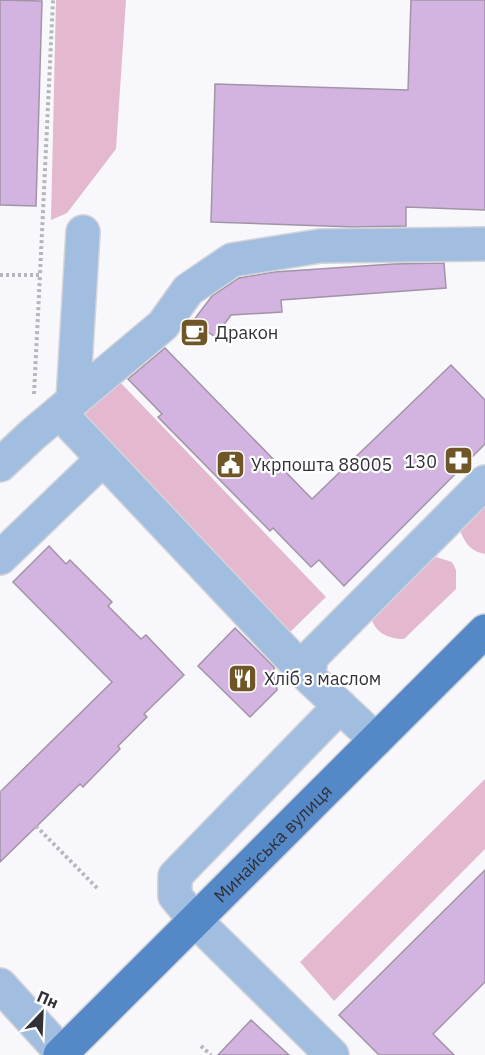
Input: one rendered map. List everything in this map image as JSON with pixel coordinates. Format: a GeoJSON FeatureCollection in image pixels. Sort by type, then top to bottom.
{"type":"FeatureCollection","features":[{"type":"Feature","properties":{"kind":"main road","name":"Минайська вулиця"},"geometry":{"type":"LineString","coordinates":[[61,1054],[485,631]]}},
{"type":"Feature","properties":{"kind":"street"},"geometry":{"type":"LineString","coordinates":[[83,232],[66,406],[103,459],[310,678],[376,740]]}},
{"type":"Feature","properties":{"kind":"street"},"geometry":{"type":"LineString","coordinates":[[0,465],[32,435],[163,325],[188,290],[232,260],[320,246],[485,244]]}},
{"type":"Feature","properties":{"kind":"street"},"geometry":{"type":"LineString","coordinates":[[0,558],[103,459]]}},
{"type":"Feature","properties":{"kind":"street"},"geometry":{"type":"LineString","coordinates":[[310,666],[311,657],[485,482]]}},
{"type":"Feature","properties":{"kind":"street"},"geometry":{"type":"LineString","coordinates":[[332,1055],[195,920],[175,896],[175,876],[340,706]]}},
{"type":"Feature","properties":{"kind":"street"},"geometry":{"type":"LineString","coordinates":[[0,984],[61,1054]]}},
{"type":"Feature","properties":{"kind":"path"},"geometry":{"type":"LineString","coordinates":[[32,435],[53,0]]}},
{"type":"Feature","properties":{"kind":"path"},"geometry":{"type":"LineString","coordinates":[[0,275],[40,274]]}},
{"type":"Feature","properties":{"kind":"path"},"geometry":{"type":"LineString","coordinates":[[36,826],[99,890]]}},
{"type":"Feature","properties":{"kind":"path"},"geometry":{"type":"LineString","coordinates":[[201,1046],[211,1055]]}},
{"type":"Feature","properties":{"kind":"shaded area"},"geometry":{"type":"Polygon","coordinates":[[[56,0],[126,0],[116,149],[67,213],[51,220],[56,0]]]}},
{"type":"Feature","properties":{"kind":"shaded area"},"geometry":{"type":"Polygon","coordinates":[[[119,381],[326,597],[284,638],[77,421],[119,381]]]}},
{"type":"Feature","properties":{"kind":"shaded area"},"geometry":{"type":"Polygon","coordinates":[[[485,499],[485,554],[471,548],[458,526],[485,499]]]}},
{"type":"Feature","properties":{"kind":"shaded area"},"geometry":{"type":"Polygon","coordinates":[[[436,557],[452,562],[456,570],[456,589],[404,639],[392,638],[378,630],[371,615],[421,561],[436,557]]]}},
{"type":"Feature","properties":{"kind":"shaded area"},"geometry":{"type":"Polygon","coordinates":[[[485,779],[485,849],[334,1001],[300,962],[485,779]]]}},
{"type":"Feature","properties":{"kind":"building"},"geometry":{"type":"Polygon","coordinates":[[[0,0],[42,1],[36,206],[0,205],[0,0]]]}},
{"type":"Feature","properties":{"kind":"building"},"geometry":{"type":"Polygon","coordinates":[[[411,0],[485,0],[485,210],[406,207],[406,226],[354,227],[211,222],[215,84],[408,90],[411,0]]]}},
{"type":"Feature","properties":{"kind":"building"},"geometry":{"type":"Polygon","coordinates":[[[444,263],[446,288],[281,300],[282,312],[231,315],[215,337],[193,321],[212,296],[239,278],[274,272],[444,263]]]}},
{"type":"Feature","properties":{"kind":"building"},"geometry":{"type":"Polygon","coordinates":[[[165,348],[312,499],[451,365],[485,400],[485,444],[344,586],[319,560],[311,567],[273,528],[270,531],[158,417],[162,414],[128,379],[165,348]]]}},
{"type":"Feature","properties":{"kind":"building"},"geometry":{"type":"Polygon","coordinates":[[[49,546],[66,564],[70,560],[112,602],[108,606],[141,639],[146,635],[184,675],[144,714],[147,717],[118,746],[120,749],[83,787],[80,784],[0,862],[0,792],[112,682],[13,582],[49,546]]]}},
{"type":"Feature","properties":{"kind":"building","name":"Хліб з маслом"},"geometry":{"type":"Polygon","coordinates":[[[235,628],[274,667],[277,690],[250,717],[198,666],[235,628]]]}},
{"type":"Feature","properties":{"kind":"building"},"geometry":{"type":"Polygon","coordinates":[[[485,870],[485,982],[433,1034],[454,1055],[379,1055],[339,1015],[485,870]]]}},
{"type":"Feature","properties":{"kind":"building"},"geometry":{"type":"Polygon","coordinates":[[[251,1020],[289,1055],[218,1055],[251,1020]]]}},
{"type":"Feature","properties":{"kind":"place","name":"Дракон"},"geometry":{"type":"Point","coordinates":[194,332]}},
{"type":"Feature","properties":{"kind":"place","name":"130"},"geometry":{"type":"Point","coordinates":[458,461]}},
{"type":"Feature","properties":{"kind":"place","name":"Укрпошта 88005"},"geometry":{"type":"Point","coordinates":[230,464]}},
{"type":"Feature","properties":{"kind":"place","name":"Хліб з маслом"},"geometry":{"type":"Point","coordinates":[243,678]}}]}
